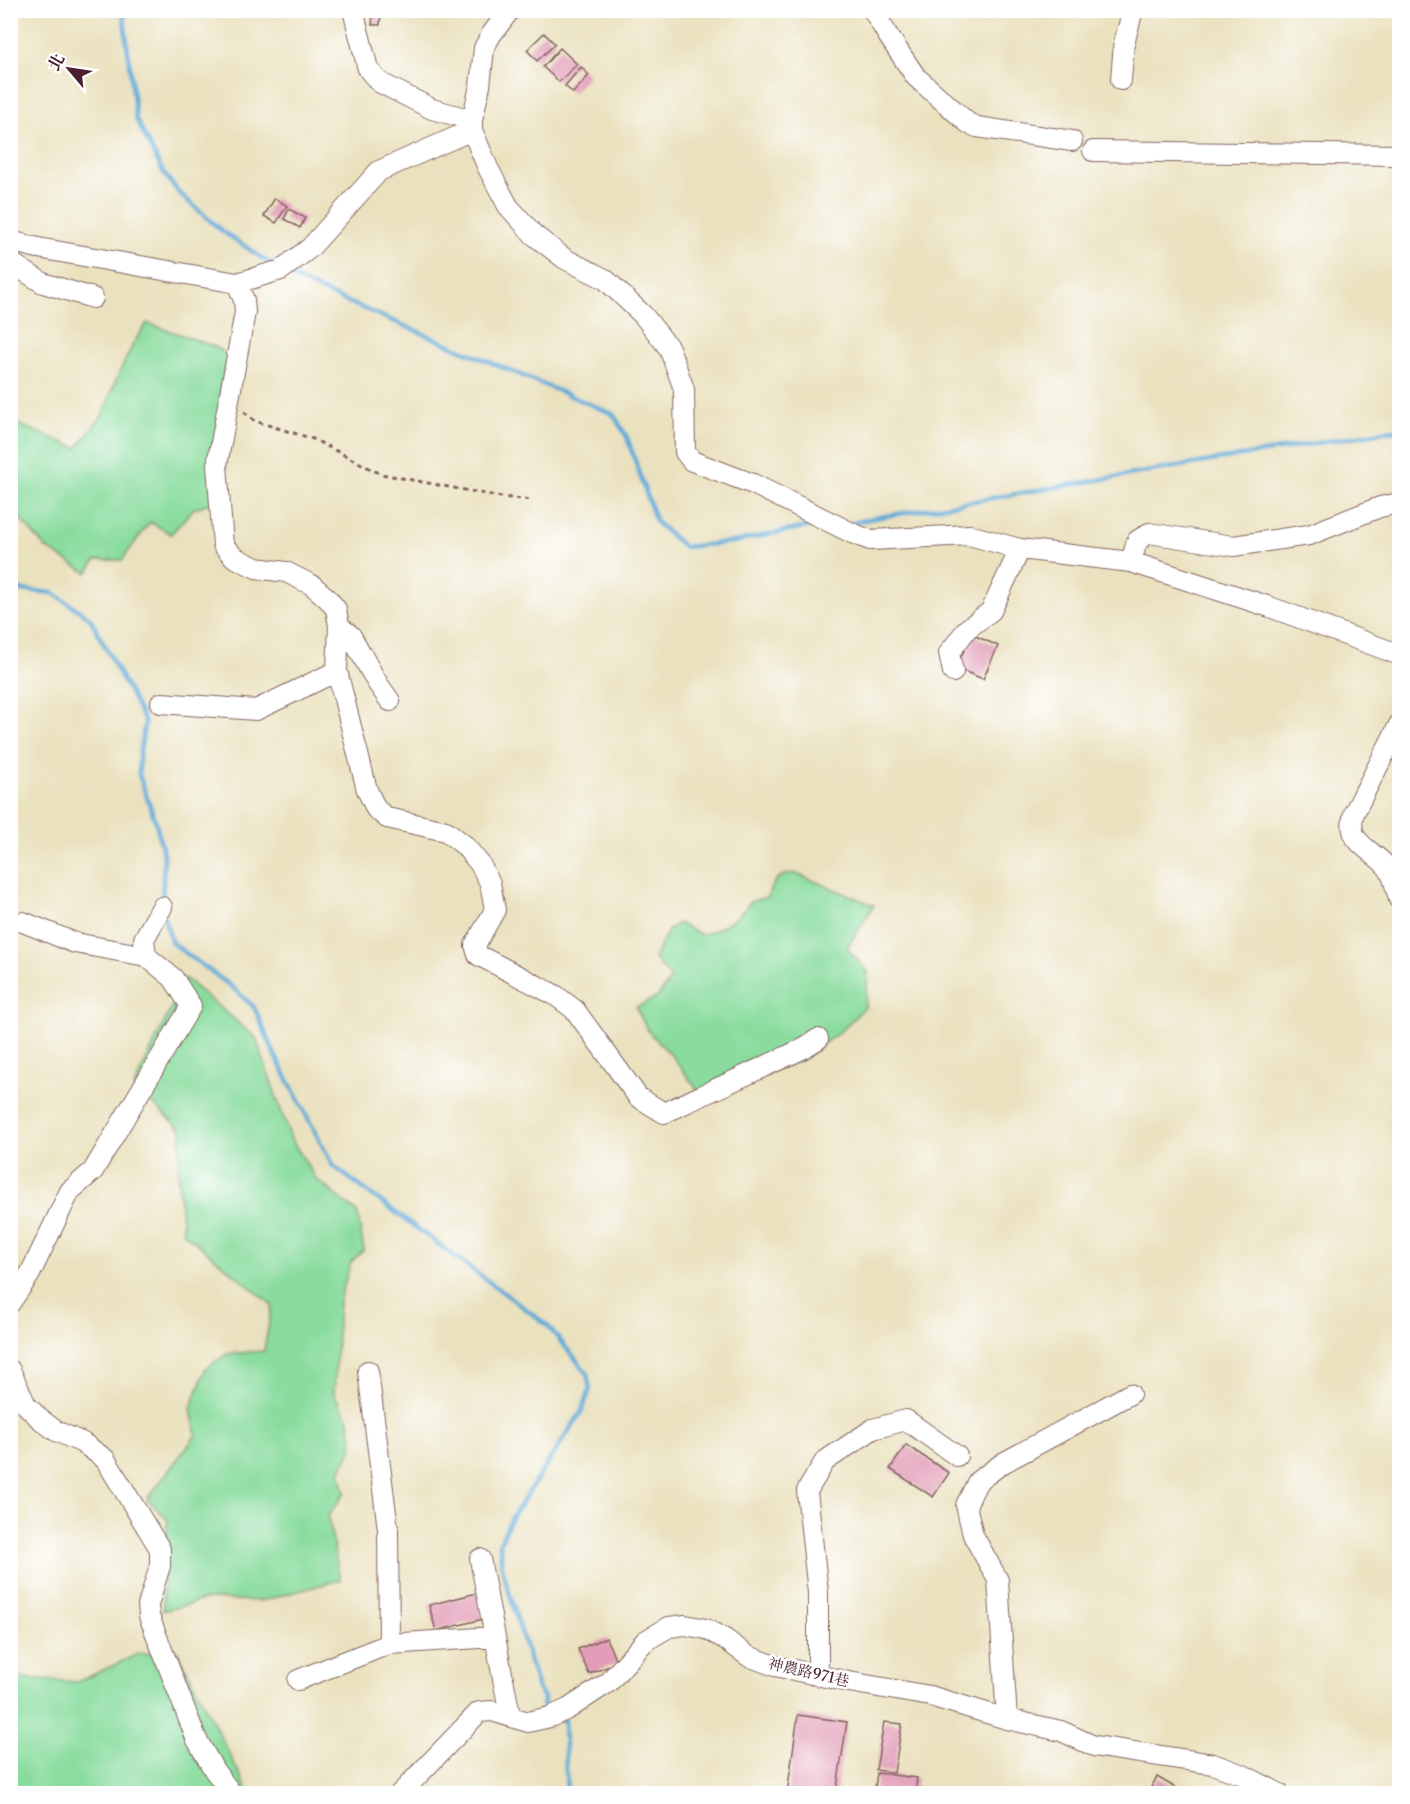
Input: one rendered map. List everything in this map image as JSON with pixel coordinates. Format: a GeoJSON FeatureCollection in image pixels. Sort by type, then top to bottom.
{"type":"FeatureCollection","features":[{"type":"Feature","properties":{"kind":"street"},"geometry":{"type":"LineString","coordinates":[[353,10],[368,69],[379,82],[472,125]]}},
{"type":"Feature","properties":{"kind":"street"},"geometry":{"type":"LineString","coordinates":[[510,10],[484,48],[480,86],[472,125],[488,168],[508,206],[534,235],[565,259],[604,279],[643,315],[669,348],[684,389],[685,452],[692,460],[753,484],[870,540],[969,536],[1020,549],[1131,562],[1270,607],[1400,655]]}},
{"type":"Feature","properties":{"kind":"street"},"geometry":{"type":"LineString","coordinates":[[873,10],[916,77],[968,123],[977,127],[1072,141]]}},
{"type":"Feature","properties":{"kind":"street"},"geometry":{"type":"LineString","coordinates":[[1121,80],[1124,43],[1133,10]]}},
{"type":"Feature","properties":{"kind":"street"},"geometry":{"type":"LineString","coordinates":[[10,241],[237,283],[281,270],[310,248],[379,171],[472,125]]}},
{"type":"Feature","properties":{"kind":"street"},"geometry":{"type":"LineString","coordinates":[[1093,151],[1400,155]]}},
{"type":"Feature","properties":{"kind":"street"},"geometry":{"type":"LineString","coordinates":[[10,262],[43,283],[93,298]]}},
{"type":"Feature","properties":{"kind":"street"},"geometry":{"type":"LineString","coordinates":[[237,283],[244,300],[245,312],[218,465],[223,545],[234,557],[256,568],[286,572],[312,585],[336,609],[339,626],[336,671],[367,790],[376,809],[387,818],[446,831],[465,844],[480,864],[490,884],[495,910],[475,945],[478,955],[555,995],[575,1010],[638,1096],[664,1113],[818,1040]]}},
{"type":"Feature","properties":{"kind":"street"},"geometry":{"type":"LineString","coordinates":[[1131,562],[1137,541],[1149,533],[1233,546],[1309,535],[1380,507],[1400,503]]}},
{"type":"Feature","properties":{"kind":"street"},"geometry":{"type":"LineString","coordinates":[[952,672],[949,654],[967,629],[991,611],[1020,549]]}},
{"type":"Feature","properties":{"kind":"street"},"geometry":{"type":"LineString","coordinates":[[339,626],[351,636],[390,701]]}},
{"type":"Feature","properties":{"kind":"street"},"geometry":{"type":"LineString","coordinates":[[161,703],[256,710],[336,671]]}},
{"type":"Feature","properties":{"kind":"street"},"geometry":{"type":"LineString","coordinates":[[1399,899],[1390,869],[1355,838],[1350,825],[1353,813],[1400,723]]}},
{"type":"Feature","properties":{"kind":"street"},"geometry":{"type":"LineString","coordinates":[[146,956],[144,939],[162,907]]}},
{"type":"Feature","properties":{"kind":"street"},"geometry":{"type":"LineString","coordinates":[[10,1303],[30,1274],[70,1191],[93,1171],[191,1006],[173,978],[146,956],[75,943],[22,922]]}},
{"type":"Feature","properties":{"kind":"street"},"geometry":{"type":"LineString","coordinates":[[10,1370],[26,1405],[40,1419],[56,1431],[83,1443],[105,1459],[160,1549],[160,1566],[148,1605],[149,1616],[196,1738],[214,1770],[232,1794]]}},
{"type":"Feature","properties":{"kind":"street"},"geometry":{"type":"LineString","coordinates":[[368,1371],[388,1529],[389,1644]]}},
{"type":"Feature","properties":{"kind":"street"},"geometry":{"type":"LineString","coordinates":[[1007,1719],[998,1580],[973,1535],[966,1505],[978,1481],[1002,1463],[1130,1395]]}},
{"type":"Feature","properties":{"kind":"street"},"geometry":{"type":"LineString","coordinates":[[818,1675],[818,1593],[807,1491],[825,1461],[873,1429],[906,1420],[957,1456]]}},
{"type":"Feature","properties":{"kind":"street"},"geometry":{"type":"LineString","coordinates":[[480,1559],[510,1715]]}},
{"type":"Feature","properties":{"kind":"street","name":"神農路971巷"},"geometry":{"type":"LineString","coordinates":[[400,1794],[479,1712],[492,1711],[528,1722],[550,1717],[568,1709],[609,1682],[645,1641],[669,1627],[685,1626],[706,1629],[725,1639],[748,1656],[775,1666],[930,1696],[1007,1719],[1061,1731],[1094,1746],[1214,1764],[1243,1775],[1280,1794]]}},
{"type":"Feature","properties":{"kind":"street"},"geometry":{"type":"LineString","coordinates":[[298,1680],[389,1644],[495,1637]]}},
{"type":"Feature","properties":{"kind":"path"},"geometry":{"type":"LineString","coordinates":[[242,402],[244,412],[255,421],[312,439],[381,474],[533,500]]}},
{"type":"Feature","properties":{"kind":"green space"},"geometry":{"type":"Polygon","coordinates":[[[147,323],[213,346],[229,355],[222,379],[218,500],[193,509],[171,534],[150,522],[122,560],[96,560],[87,573],[46,548],[11,509],[10,421],[77,448],[102,416],[133,344],[147,323]]]}},
{"type":"Feature","properties":{"kind":"green space"},"geometry":{"type":"Polygon","coordinates":[[[794,873],[874,905],[847,948],[868,972],[865,1007],[842,1030],[803,1059],[702,1096],[673,1057],[648,1031],[636,1007],[658,997],[671,978],[654,959],[668,930],[678,923],[702,935],[716,929],[729,923],[750,902],[767,897],[773,883],[779,878],[794,873]]]}},
{"type":"Feature","properties":{"kind":"green space"},"geometry":{"type":"Polygon","coordinates":[[[185,978],[256,1038],[291,1139],[316,1179],[357,1212],[364,1250],[351,1262],[339,1301],[334,1394],[349,1420],[353,1446],[340,1472],[345,1493],[328,1516],[340,1580],[261,1601],[207,1599],[163,1611],[163,1564],[168,1520],[147,1499],[196,1435],[191,1408],[206,1368],[227,1354],[264,1351],[272,1305],[183,1232],[178,1178],[181,1129],[134,1087],[185,978]]]}},
{"type":"Feature","properties":{"kind":"green space"},"geometry":{"type":"Polygon","coordinates":[[[178,1652],[249,1793],[11,1793],[10,1677],[77,1682],[138,1654],[178,1652]]]}},
{"type":"Feature","properties":{"kind":"building"},"geometry":{"type":"Polygon","coordinates":[[[373,14],[381,14],[380,25],[372,25],[373,14]]]}},
{"type":"Feature","properties":{"kind":"building"},"geometry":{"type":"Polygon","coordinates":[[[544,33],[555,44],[537,61],[527,50],[544,33]]]}},
{"type":"Feature","properties":{"kind":"building"},"geometry":{"type":"Polygon","coordinates":[[[560,48],[577,64],[559,82],[543,67],[560,48]]]}},
{"type":"Feature","properties":{"kind":"building"},"geometry":{"type":"Polygon","coordinates":[[[581,67],[589,75],[573,93],[565,86],[581,67]]]}},
{"type":"Feature","properties":{"kind":"building"},"geometry":{"type":"Polygon","coordinates":[[[275,198],[287,206],[276,223],[264,216],[275,198]]]}},
{"type":"Feature","properties":{"kind":"building"},"geometry":{"type":"Polygon","coordinates":[[[289,209],[305,218],[300,228],[284,219],[289,209]]]}},
{"type":"Feature","properties":{"kind":"building"},"geometry":{"type":"Polygon","coordinates":[[[971,634],[998,646],[983,679],[956,668],[971,634]]]}},
{"type":"Feature","properties":{"kind":"building"},"geometry":{"type":"Polygon","coordinates":[[[906,1445],[949,1473],[933,1497],[890,1469],[906,1445]]]}},
{"type":"Feature","properties":{"kind":"building"},"geometry":{"type":"Polygon","coordinates":[[[477,1593],[483,1619],[436,1631],[429,1605],[477,1593]]]}},
{"type":"Feature","properties":{"kind":"building"},"geometry":{"type":"Polygon","coordinates":[[[606,1638],[617,1663],[589,1674],[578,1649],[606,1638]]]}},
{"type":"Feature","properties":{"kind":"building"},"geometry":{"type":"Polygon","coordinates":[[[798,1715],[847,1722],[836,1794],[787,1794],[798,1715]]]}},
{"type":"Feature","properties":{"kind":"building"},"geometry":{"type":"Polygon","coordinates":[[[884,1722],[902,1724],[894,1773],[876,1770],[884,1722]]]}},
{"type":"Feature","properties":{"kind":"building"},"geometry":{"type":"Polygon","coordinates":[[[877,1773],[917,1778],[915,1794],[874,1794],[877,1773]]]}},
{"type":"Feature","properties":{"kind":"building"},"geometry":{"type":"Polygon","coordinates":[[[1157,1777],[1186,1794],[1147,1794],[1157,1777]]]}},
{"type":"Feature","properties":{"kind":"waterway"},"geometry":{"type":"LineString","coordinates":[[123,10],[136,119],[163,172],[179,193],[222,231],[274,266]]}},
{"type":"Feature","properties":{"kind":"waterway"},"geometry":{"type":"LineString","coordinates":[[286,273],[315,288],[613,414],[627,437],[656,522],[684,547],[733,542],[820,524]]}},
{"type":"Feature","properties":{"kind":"waterway"},"geometry":{"type":"LineString","coordinates":[[850,524],[868,519],[1400,429]]}},
{"type":"Feature","properties":{"kind":"waterway"},"geometry":{"type":"LineString","coordinates":[[10,589],[53,593],[90,618],[145,722],[139,756],[139,775],[156,823],[164,857],[162,903]]}},
{"type":"Feature","properties":{"kind":"waterway"},"geometry":{"type":"LineString","coordinates":[[164,917],[172,943],[232,987],[254,1007],[275,1055],[333,1166],[547,1325],[587,1373],[590,1389],[582,1411],[510,1520],[500,1543],[502,1568],[538,1689],[544,1698],[543,1710],[546,1714]]}},
{"type":"Feature","properties":{"kind":"waterway"},"geometry":{"type":"LineString","coordinates":[[562,1719],[564,1720],[567,1794]]}}]}
